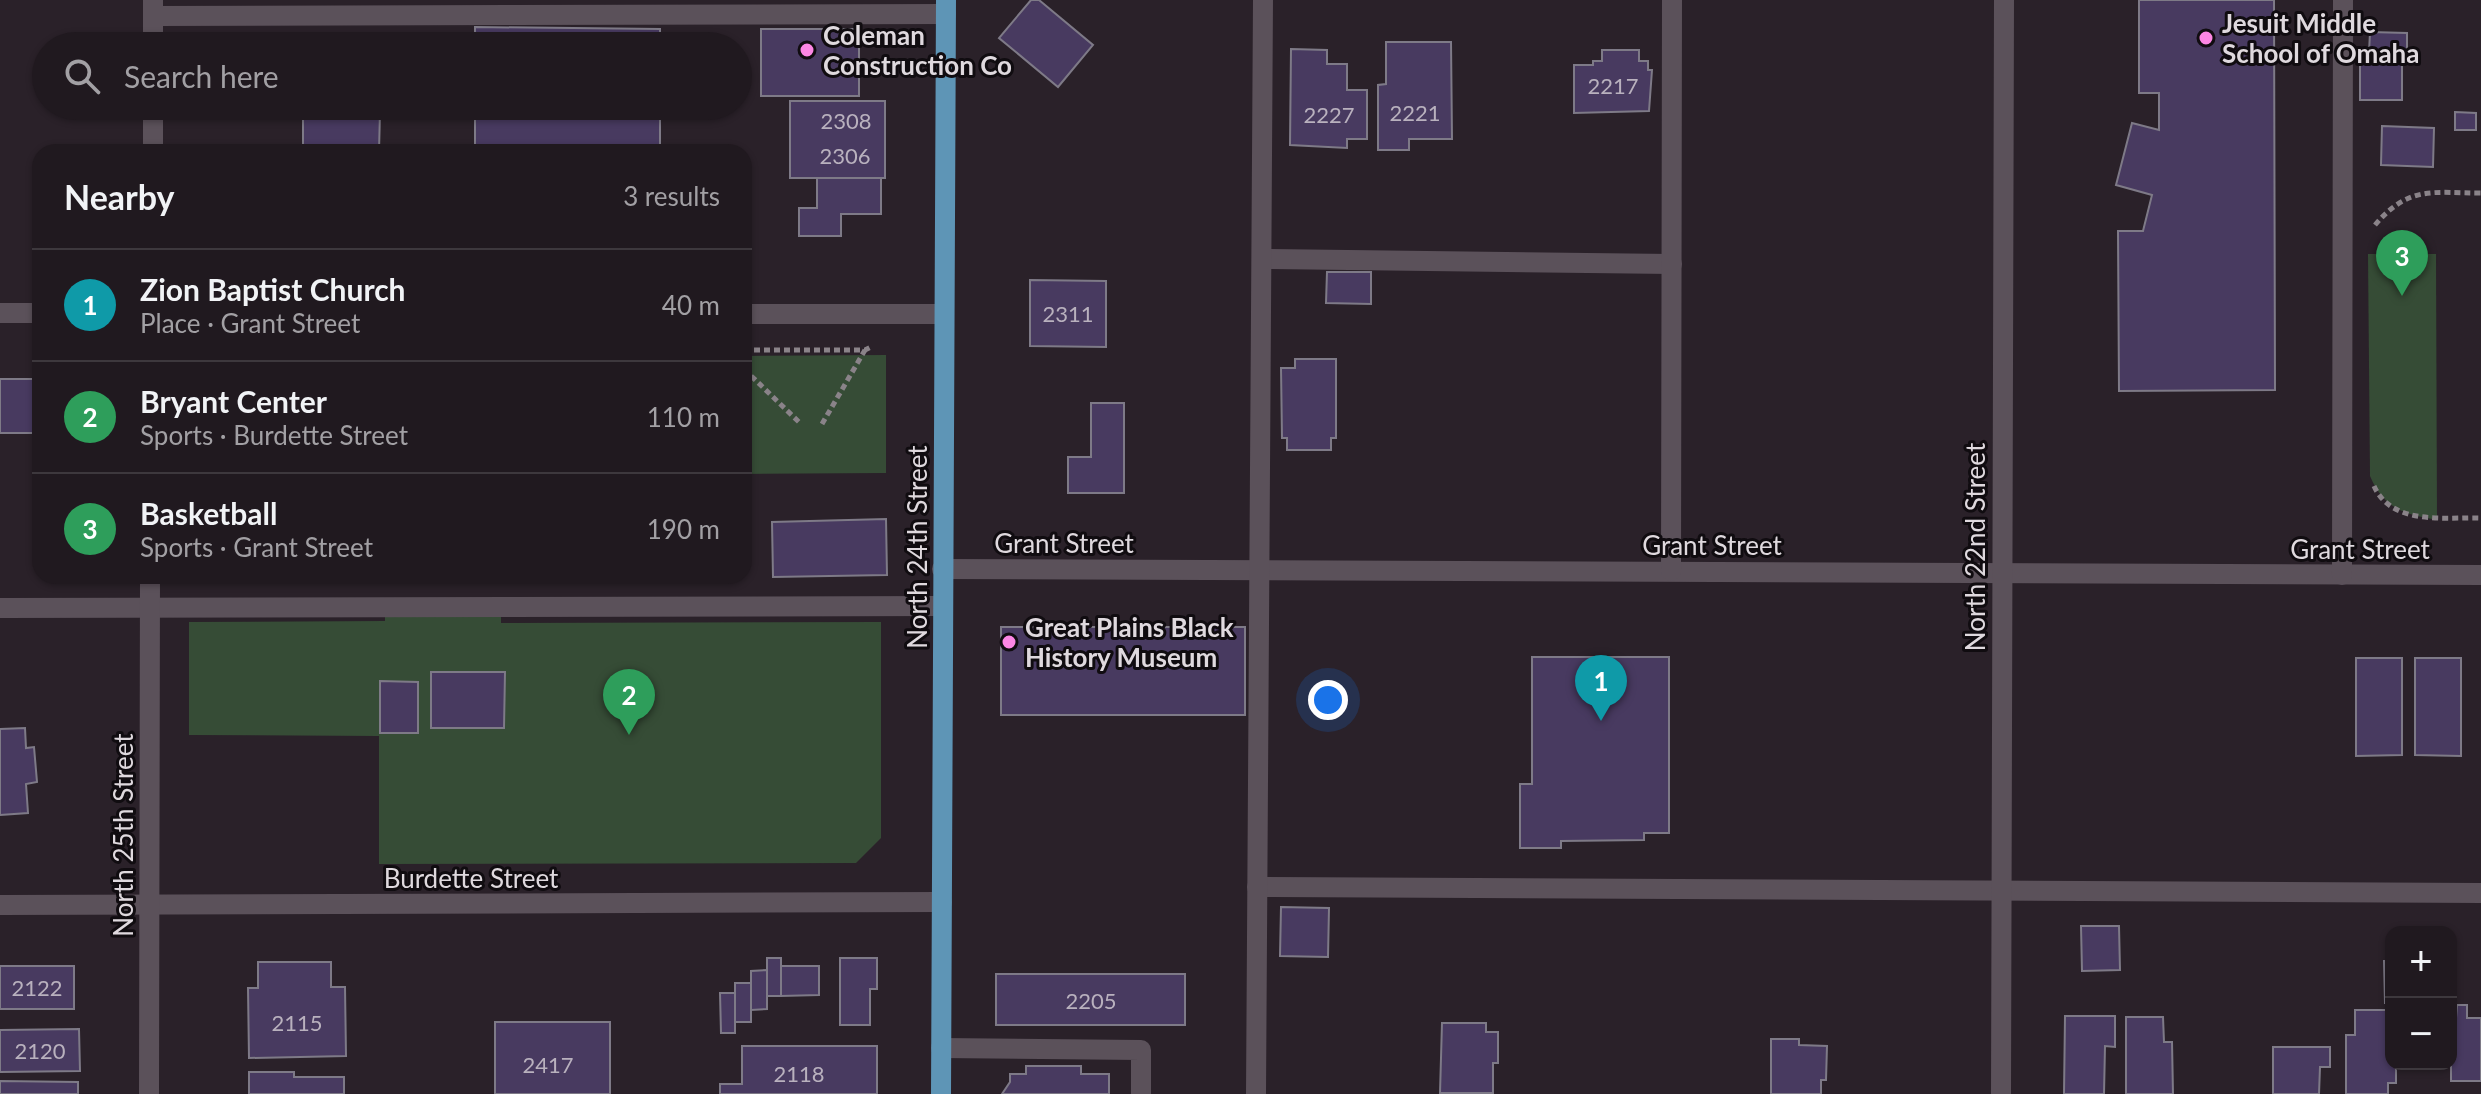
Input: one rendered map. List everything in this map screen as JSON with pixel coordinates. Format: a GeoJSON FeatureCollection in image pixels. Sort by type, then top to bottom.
{"type":"FeatureCollection","features":[{"type":"Feature","properties":{"kind":"main road","name":"North 24th Street"},"geometry":{"type":"LineString","coordinates":[[941,1094],[946,7]]}},
{"type":"Feature","properties":{"kind":"street"},"geometry":{"type":"LineString","coordinates":[[1256,1094],[1263,0]]}},
{"type":"Feature","properties":{"kind":"street"},"geometry":{"type":"LineString","coordinates":[[1671,571],[1672,0]]}},
{"type":"Feature","properties":{"kind":"street","name":"North 22nd Street"},"geometry":{"type":"LineString","coordinates":[[2001,1094],[2004,0]]}},
{"type":"Feature","properties":{"kind":"street"},"geometry":{"type":"LineString","coordinates":[[2342,575],[2343,0]]}},
{"type":"Feature","properties":{"kind":"street"},"geometry":{"type":"LineString","coordinates":[[153,32],[153,8],[946,7]]}},
{"type":"Feature","properties":{"kind":"street"},"geometry":{"type":"LineString","coordinates":[[153,120],[153,144]]}},
{"type":"Feature","properties":{"kind":"street"},"geometry":{"type":"LineString","coordinates":[[1262,259],[1672,264]]}},
{"type":"Feature","properties":{"kind":"street"},"geometry":{"type":"LineString","coordinates":[[0,313],[32,313]]}},
{"type":"Feature","properties":{"kind":"street"},"geometry":{"type":"LineString","coordinates":[[752,314],[943,314]]}},
{"type":"Feature","properties":{"kind":"street","name":"Grant Street"},"geometry":{"type":"LineString","coordinates":[[942,569],[2481,575]]}},
{"type":"Feature","properties":{"kind":"street","name":"North 25th Street"},"geometry":{"type":"LineString","coordinates":[[149,1094],[150,584]]}},
{"type":"Feature","properties":{"kind":"street"},"geometry":{"type":"LineString","coordinates":[[0,608],[942,606]]}},
{"type":"Feature","properties":{"kind":"street"},"geometry":{"type":"LineString","coordinates":[[1257,887],[2481,893]]}},
{"type":"Feature","properties":{"kind":"street","name":"Burdette Street"},"geometry":{"type":"LineString","coordinates":[[0,905],[942,902]]}},
{"type":"Feature","properties":{"kind":"street"},"geometry":{"type":"LineString","coordinates":[[941,1048],[1141,1050],[1141,1094]]}},
{"type":"Feature","properties":{"kind":"path"},"geometry":{"type":"LineString","coordinates":[[2372,240],[2375,225],[2388,210],[2419,193],[2481,193]]}},
{"type":"Feature","properties":{"kind":"path"},"geometry":{"type":"LineString","coordinates":[[822,424],[865,350]]}},
{"type":"Feature","properties":{"kind":"path"},"geometry":{"type":"LineString","coordinates":[[752,377],[801,424]]}},
{"type":"Feature","properties":{"kind":"path"},"geometry":{"type":"LineString","coordinates":[[2370,476],[2377,491],[2402,513],[2418,517],[2481,518]]}},
{"type":"Feature","properties":{"kind":"green space"},"geometry":{"type":"Polygon","coordinates":[[[2368,254],[2436,254],[2437,520],[2396,508],[2382,496],[2370,476],[2368,254]]]}},
{"type":"Feature","properties":{"kind":"green space"},"geometry":{"type":"Polygon","coordinates":[[[886,355],[886,473],[752,474],[752,356],[886,355]]]}},
{"type":"Feature","properties":{"kind":"green space"},"geometry":{"type":"Polygon","coordinates":[[[385,607],[501,607],[501,623],[881,622],[881,838],[856,863],[379,864],[379,736],[189,735],[189,622],[385,621],[385,607]]]}},
{"type":"Feature","properties":{"kind":"building"},"geometry":{"type":"Polygon","coordinates":[[[1031,0],[1039,0],[1093,45],[1058,87],[999,38],[1031,0]]]}},
{"type":"Feature","properties":{"kind":"building"},"geometry":{"type":"Polygon","coordinates":[[[2139,0],[2274,0],[2275,390],[2119,391],[2118,231],[2143,231],[2152,195],[2116,185],[2132,123],[2159,130],[2159,93],[2139,93],[2139,0]]]}},
{"type":"Feature","properties":{"kind":"building"},"geometry":{"type":"Polygon","coordinates":[[[475,27],[660,29],[660,32],[475,32],[475,27]]]}},
{"type":"Feature","properties":{"kind":"building"},"geometry":{"type":"Polygon","coordinates":[[[761,29],[859,29],[859,96],[761,96],[761,29]]]}},
{"type":"Feature","properties":{"kind":"building"},"geometry":{"type":"Polygon","coordinates":[[[2370,32],[2407,33],[2407,53],[2369,53],[2370,32]]]}},
{"type":"Feature","properties":{"kind":"building"},"geometry":{"type":"Polygon","coordinates":[[[1386,42],[1451,42],[1452,139],[1409,139],[1409,150],[1378,150],[1378,85],[1386,84],[1386,42]]]}},
{"type":"Feature","properties":{"kind":"building"},"geometry":{"type":"Polygon","coordinates":[[[1291,49],[1327,50],[1327,64],[1347,64],[1347,90],[1367,90],[1367,139],[1347,139],[1347,148],[1290,145],[1291,49]]]}},
{"type":"Feature","properties":{"kind":"building"},"geometry":{"type":"Polygon","coordinates":[[[1602,50],[1639,50],[1639,61],[1648,61],[1648,70],[1652,70],[1649,111],[1574,113],[1574,65],[1593,65],[1593,61],[1602,61],[1602,50]]]}},
{"type":"Feature","properties":{"kind":"building"},"geometry":{"type":"Polygon","coordinates":[[[2360,60],[2402,60],[2402,100],[2360,100],[2360,60]]]}},
{"type":"Feature","properties":{"kind":"building"},"geometry":{"type":"Polygon","coordinates":[[[790,101],[885,101],[885,178],[790,178],[790,101]]]}},
{"type":"Feature","properties":{"kind":"building"},"geometry":{"type":"Polygon","coordinates":[[[2455,112],[2476,113],[2476,130],[2455,130],[2455,112]]]}},
{"type":"Feature","properties":{"kind":"building"},"geometry":{"type":"Polygon","coordinates":[[[303,120],[380,120],[379,144],[303,144],[303,120]]]}},
{"type":"Feature","properties":{"kind":"building"},"geometry":{"type":"Polygon","coordinates":[[[475,120],[660,120],[660,144],[475,144],[475,120]]]}},
{"type":"Feature","properties":{"kind":"building"},"geometry":{"type":"Polygon","coordinates":[[[2382,126],[2434,128],[2433,167],[2381,165],[2382,126]]]}},
{"type":"Feature","properties":{"kind":"building"},"geometry":{"type":"Polygon","coordinates":[[[817,178],[881,178],[881,214],[841,214],[841,236],[799,236],[799,208],[817,208],[817,178]]]}},
{"type":"Feature","properties":{"kind":"building"},"geometry":{"type":"Polygon","coordinates":[[[1327,272],[1371,272],[1371,304],[1326,303],[1327,272]]]}},
{"type":"Feature","properties":{"kind":"building"},"geometry":{"type":"Polygon","coordinates":[[[1030,280],[1106,281],[1106,347],[1030,346],[1030,280]]]}},
{"type":"Feature","properties":{"kind":"building"},"geometry":{"type":"Polygon","coordinates":[[[1295,359],[1336,359],[1336,438],[1331,438],[1331,450],[1287,450],[1287,438],[1282,438],[1281,368],[1295,368],[1295,359]]]}},
{"type":"Feature","properties":{"kind":"building"},"geometry":{"type":"Polygon","coordinates":[[[0,379],[32,379],[32,433],[0,433],[0,379]]]}},
{"type":"Feature","properties":{"kind":"building"},"geometry":{"type":"Polygon","coordinates":[[[1091,403],[1124,403],[1124,493],[1068,493],[1068,457],[1091,457],[1091,403]]]}},
{"type":"Feature","properties":{"kind":"building"},"geometry":{"type":"Polygon","coordinates":[[[886,519],[887,575],[773,577],[772,522],[886,519]]]}},
{"type":"Feature","properties":{"kind":"building"},"geometry":{"type":"Polygon","coordinates":[[[1001,627],[1245,627],[1245,715],[1001,715],[1001,627]]]}},
{"type":"Feature","properties":{"kind":"building"},"geometry":{"type":"Polygon","coordinates":[[[1532,657],[1669,657],[1669,833],[1644,833],[1644,840],[1561,841],[1561,848],[1520,848],[1520,784],[1532,784],[1532,657]]]}},
{"type":"Feature","properties":{"kind":"building"},"geometry":{"type":"Polygon","coordinates":[[[2356,658],[2402,658],[2402,755],[2356,756],[2356,658]]]}},
{"type":"Feature","properties":{"kind":"building"},"geometry":{"type":"Polygon","coordinates":[[[2415,658],[2461,658],[2461,756],[2415,755],[2415,658]]]}},
{"type":"Feature","properties":{"kind":"building"},"geometry":{"type":"Polygon","coordinates":[[[431,672],[505,672],[504,728],[431,728],[431,672]]]}},
{"type":"Feature","properties":{"kind":"building"},"geometry":{"type":"Polygon","coordinates":[[[380,681],[418,682],[418,733],[380,733],[380,681]]]}},
{"type":"Feature","properties":{"kind":"building"},"geometry":{"type":"Polygon","coordinates":[[[25,728],[26,748],[34,747],[37,782],[26,784],[28,813],[0,815],[0,729],[25,728]]]}},
{"type":"Feature","properties":{"kind":"building"},"geometry":{"type":"Polygon","coordinates":[[[1281,907],[1329,908],[1328,957],[1280,956],[1281,907]]]}},
{"type":"Feature","properties":{"kind":"building"},"geometry":{"type":"Polygon","coordinates":[[[2081,926],[2119,926],[2120,970],[2082,971],[2081,926]]]}},
{"type":"Feature","properties":{"kind":"building"},"geometry":{"type":"Polygon","coordinates":[[[767,958],[781,958],[781,996],[767,996],[767,958]]]}},
{"type":"Feature","properties":{"kind":"building"},"geometry":{"type":"Polygon","coordinates":[[[840,958],[877,958],[877,989],[870,989],[870,1025],[840,1025],[840,958]]]}},
{"type":"Feature","properties":{"kind":"building"},"geometry":{"type":"Polygon","coordinates":[[[258,962],[331,962],[331,987],[345,987],[346,1056],[249,1058],[248,988],[258,988],[258,962]]]}},
{"type":"Feature","properties":{"kind":"building"},"geometry":{"type":"Polygon","coordinates":[[[0,966],[74,966],[74,1009],[0,1009],[0,966]]]}},
{"type":"Feature","properties":{"kind":"building"},"geometry":{"type":"Polygon","coordinates":[[[781,966],[819,966],[819,995],[781,996],[781,966]]]}},
{"type":"Feature","properties":{"kind":"building"},"geometry":{"type":"Polygon","coordinates":[[[767,970],[767,1009],[751,1010],[751,971],[767,970]]]}},
{"type":"Feature","properties":{"kind":"building"},"geometry":{"type":"Polygon","coordinates":[[[996,974],[1185,974],[1185,1025],[996,1025],[996,974]]]}},
{"type":"Feature","properties":{"kind":"building"},"geometry":{"type":"Polygon","coordinates":[[[735,983],[751,983],[751,1022],[735,1022],[735,983]]]}},
{"type":"Feature","properties":{"kind":"building"},"geometry":{"type":"Polygon","coordinates":[[[720,993],[735,993],[735,1033],[721,1033],[720,993]]]}},
{"type":"Feature","properties":{"kind":"building"},"geometry":{"type":"Polygon","coordinates":[[[2457,1005],[2467,1005],[2467,1018],[2481,1018],[2481,1081],[2451,1081],[2451,1070],[2457,1070],[2457,1005]]]}},
{"type":"Feature","properties":{"kind":"building"},"geometry":{"type":"Polygon","coordinates":[[[2355,1010],[2385,1010],[2385,1070],[2396,1070],[2396,1083],[2388,1083],[2388,1094],[2346,1094],[2346,1035],[2355,1035],[2355,1010]]]}},
{"type":"Feature","properties":{"kind":"building"},"geometry":{"type":"Polygon","coordinates":[[[2065,1016],[2115,1016],[2115,1047],[2105,1046],[2104,1094],[2064,1094],[2065,1016]]]}},
{"type":"Feature","properties":{"kind":"building"},"geometry":{"type":"Polygon","coordinates":[[[2126,1017],[2163,1017],[2164,1042],[2172,1042],[2173,1094],[2126,1094],[2126,1017]]]}},
{"type":"Feature","properties":{"kind":"building"},"geometry":{"type":"Polygon","coordinates":[[[495,1022],[610,1022],[610,1094],[495,1094],[495,1022]]]}},
{"type":"Feature","properties":{"kind":"building"},"geometry":{"type":"Polygon","coordinates":[[[1442,1023],[1486,1023],[1486,1032],[1498,1032],[1498,1063],[1493,1063],[1493,1093],[1440,1093],[1442,1023]]]}},
{"type":"Feature","properties":{"kind":"building"},"geometry":{"type":"Polygon","coordinates":[[[79,1029],[80,1071],[0,1072],[0,1030],[79,1029]]]}},
{"type":"Feature","properties":{"kind":"building"},"geometry":{"type":"Polygon","coordinates":[[[1771,1039],[1799,1039],[1799,1045],[1827,1046],[1826,1080],[1821,1080],[1821,1094],[1771,1094],[1771,1039]]]}},
{"type":"Feature","properties":{"kind":"building"},"geometry":{"type":"Polygon","coordinates":[[[742,1046],[877,1046],[877,1094],[720,1094],[720,1084],[742,1084],[742,1046]]]}},
{"type":"Feature","properties":{"kind":"building"},"geometry":{"type":"Polygon","coordinates":[[[2273,1047],[2330,1047],[2330,1067],[2320,1067],[2319,1094],[2273,1094],[2273,1047]]]}},
{"type":"Feature","properties":{"kind":"building"},"geometry":{"type":"Polygon","coordinates":[[[1026,1066],[1081,1066],[1081,1074],[1109,1074],[1109,1094],[1002,1094],[1010,1082],[1010,1074],[1026,1074],[1026,1066]]]}},
{"type":"Feature","properties":{"kind":"building"},"geometry":{"type":"Polygon","coordinates":[[[249,1072],[294,1072],[294,1077],[344,1077],[344,1094],[249,1094],[249,1072]]]}},
{"type":"Feature","properties":{"kind":"building"},"geometry":{"type":"Polygon","coordinates":[[[0,1081],[78,1082],[78,1094],[0,1094],[0,1081]]]}},
{"type":"Feature","properties":{"kind":"place","name":"Jesuit Middle School of Omaha"},"geometry":{"type":"Point","coordinates":[2206,38]}},
{"type":"Feature","properties":{"kind":"place","name":"Coleman Construction Co"},"geometry":{"type":"Point","coordinates":[807,50]}},
{"type":"Feature","properties":{"kind":"place","name":"Basketball"},"geometry":{"type":"Point","coordinates":[2402,296]}},
{"type":"Feature","properties":{"kind":"place","name":"Great Plains Black History Museum"},"geometry":{"type":"Point","coordinates":[1009,642]}},
{"type":"Feature","properties":{"kind":"place","name":"Zion Baptist Church"},"geometry":{"type":"Point","coordinates":[1601,721]}},
{"type":"Feature","properties":{"kind":"place","name":"Bryant Center"},"geometry":{"type":"Point","coordinates":[629,735]}}]}
